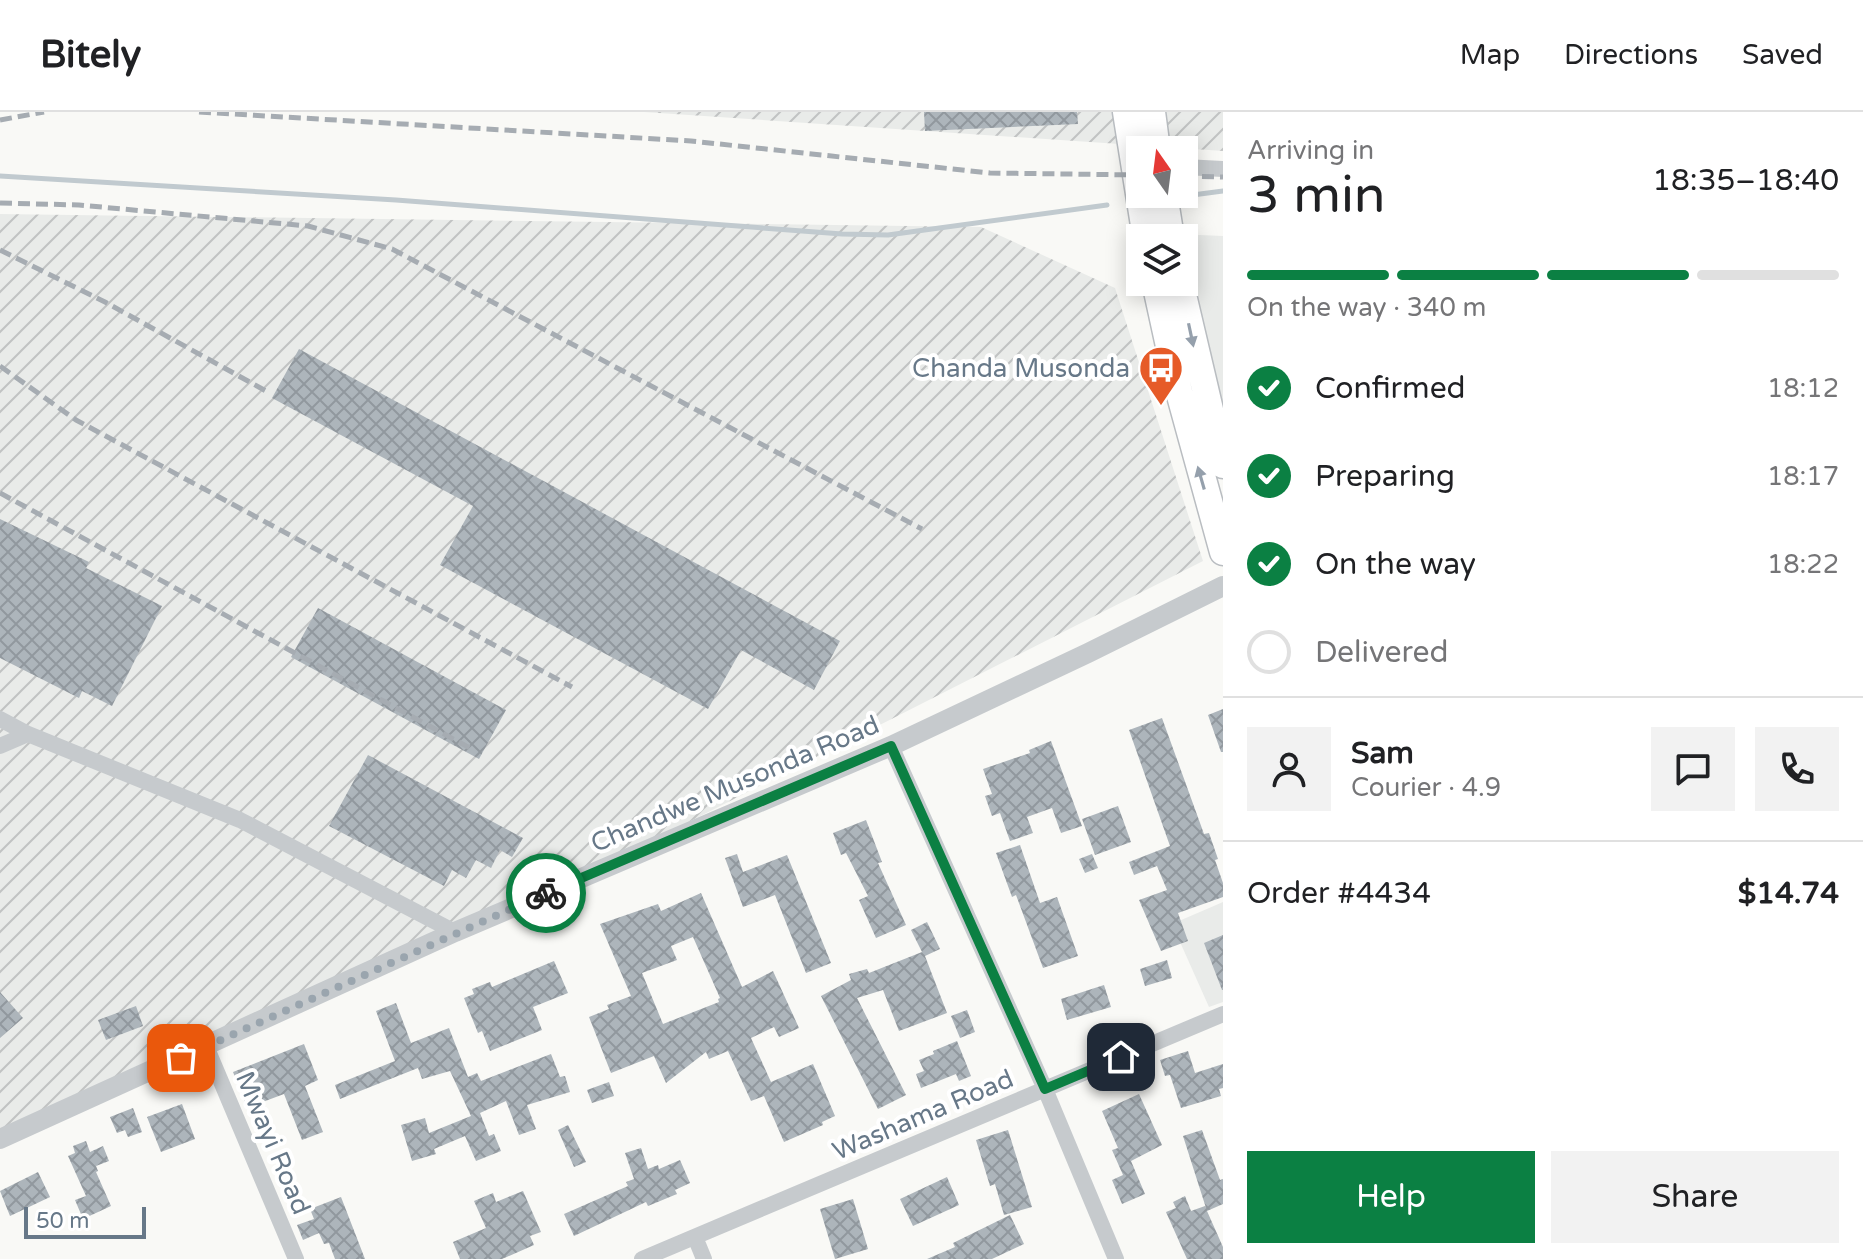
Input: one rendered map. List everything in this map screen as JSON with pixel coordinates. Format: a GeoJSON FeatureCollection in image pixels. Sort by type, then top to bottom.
{"type":"FeatureCollection","features":[{"type":"Feature","properties":{"kind":"main road"},"geometry":{"type":"LineString","coordinates":[[1126,112],[1144,224]]}},
{"type":"Feature","properties":{"kind":"main road"},"geometry":{"type":"LineString","coordinates":[[1152,112],[1155,136]]}},
{"type":"Feature","properties":{"kind":"main road"},"geometry":{"type":"LineString","coordinates":[[1158,296],[1182,407],[1223,552]]}},
{"type":"Feature","properties":{"kind":"main road"},"geometry":{"type":"LineString","coordinates":[[1183,296],[1223,465]]}},
{"type":"Feature","properties":{"kind":"street"},"geometry":{"type":"LineString","coordinates":[[1198,168],[1223,169]]}},
{"type":"Feature","properties":{"kind":"street","name":"Chandwe Musonda Road"},"geometry":{"type":"LineString","coordinates":[[0,1139],[455,932],[891,746],[1223,586]]}},
{"type":"Feature","properties":{"kind":"street"},"geometry":{"type":"LineString","coordinates":[[0,719],[28,734],[240,820],[455,932]]}},
{"type":"Feature","properties":{"kind":"street"},"geometry":{"type":"LineString","coordinates":[[0,746],[28,734]]}},
{"type":"Feature","properties":{"kind":"street"},"geometry":{"type":"LineString","coordinates":[[891,746],[1045,1089],[1116,1259]]}},
{"type":"Feature","properties":{"kind":"street","name":"Washama Road"},"geometry":{"type":"LineString","coordinates":[[642,1259],[1223,1014]]}},
{"type":"Feature","properties":{"kind":"street","name":"Mwayi Road"},"geometry":{"type":"LineString","coordinates":[[206,1046],[296,1259]]}},
{"type":"Feature","properties":{"kind":"street"},"geometry":{"type":"LineString","coordinates":[[695,1237],[704,1259]]}},
{"type":"Feature","properties":{"kind":"shaded area"},"geometry":{"type":"Polygon","coordinates":[[[644,112],[1223,112],[1223,151],[1198,149],[1198,136],[1126,136],[1126,144],[644,112]]]}},
{"type":"Feature","properties":{"kind":"shaded area"},"geometry":{"type":"Polygon","coordinates":[[[0,214],[981,227],[1115,288],[1203,561],[462,937],[0,1145],[0,214]]]}},
{"type":"Feature","properties":{"kind":"shaded area"},"geometry":{"type":"Polygon","coordinates":[[[1198,235],[1223,236],[1223,410],[1193,296],[1198,296],[1198,235]]]}},
{"type":"Feature","properties":{"kind":"shaded area"},"geometry":{"type":"Polygon","coordinates":[[[1223,902],[1223,1002],[1209,1007],[1172,924],[1223,902]]]}},
{"type":"Feature","properties":{"kind":"building"},"geometry":{"type":"Polygon","coordinates":[[[924,112],[1077,112],[1078,124],[925,131],[924,112]]]}},
{"type":"Feature","properties":{"kind":"building"},"geometry":{"type":"Polygon","coordinates":[[[299,349],[840,641],[814,690],[741,650],[708,709],[440,565],[473,506],[272,398],[299,349]]]}},
{"type":"Feature","properties":{"kind":"building"},"geometry":{"type":"Polygon","coordinates":[[[0,519],[89,562],[86,568],[162,606],[112,706],[82,691],[79,698],[0,658],[0,519]]]}},
{"type":"Feature","properties":{"kind":"building"},"geometry":{"type":"Polygon","coordinates":[[[318,608],[506,710],[479,759],[291,657],[318,608]]]}},
{"type":"Feature","properties":{"kind":"building"},"geometry":{"type":"Polygon","coordinates":[[[1223,709],[1223,752],[1221,752],[1208,715],[1223,709]]]}},
{"type":"Feature","properties":{"kind":"building"},"geometry":{"type":"Polygon","coordinates":[[[1162,718],[1204,834],[1209,833],[1218,859],[1215,860],[1223,883],[1223,897],[1178,913],[1188,941],[1161,951],[1139,900],[1167,890],[1157,866],[1134,875],[1129,862],[1170,846],[1129,730],[1162,718]]]}},
{"type":"Feature","properties":{"kind":"building"},"geometry":{"type":"Polygon","coordinates":[[[1051,741],[1082,826],[1061,833],[1052,808],[1027,817],[1033,833],[1010,841],[1000,813],[992,816],[985,796],[992,794],[983,769],[1030,753],[1029,750],[1051,741]]]}},
{"type":"Feature","properties":{"kind":"building"},"geometry":{"type":"Polygon","coordinates":[[[368,755],[523,838],[512,857],[500,850],[491,868],[476,860],[466,878],[452,870],[444,886],[329,826],[368,755]]]}},
{"type":"Feature","properties":{"kind":"building"},"geometry":{"type":"Polygon","coordinates":[[[1118,806],[1131,842],[1095,855],[1082,819],[1118,806]]]}},
{"type":"Feature","properties":{"kind":"building"},"geometry":{"type":"Polygon","coordinates":[[[866,820],[882,862],[878,863],[906,925],[876,938],[859,900],[868,896],[846,853],[841,855],[833,833],[866,820]]]}},
{"type":"Feature","properties":{"kind":"building"},"geometry":{"type":"Polygon","coordinates":[[[1020,845],[1040,903],[1057,897],[1078,956],[1043,968],[1016,895],[1012,897],[996,853],[1020,845]]]}},
{"type":"Feature","properties":{"kind":"building"},"geometry":{"type":"Polygon","coordinates":[[[737,854],[743,872],[787,855],[831,963],[806,973],[775,895],[743,907],[725,858],[737,854]]]}},
{"type":"Feature","properties":{"kind":"building"},"geometry":{"type":"Polygon","coordinates":[[[1092,854],[1098,868],[1085,873],[1079,859],[1092,854]]]}},
{"type":"Feature","properties":{"kind":"building"},"geometry":{"type":"Polygon","coordinates":[[[701,893],[742,987],[773,971],[799,1028],[779,1037],[774,1027],[751,1038],[771,1082],[813,1064],[835,1116],[822,1122],[823,1125],[784,1142],[764,1096],[751,1101],[728,1051],[709,1059],[706,1052],[666,1083],[654,1056],[611,1073],[589,1017],[609,1009],[607,1005],[631,996],[600,924],[658,904],[661,911],[701,893]],[[693,937],[671,946],[677,960],[642,973],[663,1024],[719,1002],[720,998],[693,937]]]}},
{"type":"Feature","properties":{"kind":"building"},"geometry":{"type":"Polygon","coordinates":[[[927,922],[940,949],[925,956],[947,1013],[899,1031],[883,990],[857,998],[906,1095],[878,1109],[821,996],[851,980],[849,974],[867,969],[869,973],[922,952],[911,930],[927,922]]]}},
{"type":"Feature","properties":{"kind":"building"},"geometry":{"type":"Polygon","coordinates":[[[1223,935],[1223,990],[1222,990],[1204,943],[1223,935]]]}},
{"type":"Feature","properties":{"kind":"building"},"geometry":{"type":"Polygon","coordinates":[[[1167,960],[1172,978],[1145,986],[1140,969],[1167,960]]]}},
{"type":"Feature","properties":{"kind":"building"},"geometry":{"type":"Polygon","coordinates":[[[554,961],[568,993],[533,1007],[542,1030],[490,1051],[482,1031],[478,1033],[464,998],[474,994],[472,989],[490,982],[492,987],[554,961]]]}},
{"type":"Feature","properties":{"kind":"building"},"geometry":{"type":"Polygon","coordinates":[[[1104,985],[1111,1007],[1067,1020],[1061,999],[1104,985]]]}},
{"type":"Feature","properties":{"kind":"building"},"geometry":{"type":"Polygon","coordinates":[[[0,992],[23,1018],[0,1038],[0,992]]]}},
{"type":"Feature","properties":{"kind":"building"},"geometry":{"type":"Polygon","coordinates":[[[396,1003],[411,1043],[449,1028],[468,1077],[477,1073],[481,1081],[551,1054],[560,1077],[565,1076],[570,1092],[527,1105],[536,1129],[519,1135],[506,1101],[480,1113],[489,1136],[494,1134],[501,1151],[476,1161],[465,1136],[434,1149],[436,1154],[412,1161],[401,1125],[425,1118],[429,1133],[471,1116],[450,1071],[422,1079],[418,1068],[340,1099],[335,1085],[395,1061],[376,1011],[396,1003]]]}},
{"type":"Feature","properties":{"kind":"building"},"geometry":{"type":"Polygon","coordinates":[[[136,1006],[143,1026],[106,1040],[98,1020],[136,1006]]]}},
{"type":"Feature","properties":{"kind":"building"},"geometry":{"type":"Polygon","coordinates":[[[967,1010],[975,1032],[960,1038],[951,1016],[967,1010]]]}},
{"type":"Feature","properties":{"kind":"building"},"geometry":{"type":"Polygon","coordinates":[[[957,1041],[971,1076],[959,1081],[956,1074],[921,1088],[916,1074],[924,1071],[919,1060],[957,1041]]]}},
{"type":"Feature","properties":{"kind":"building"},"geometry":{"type":"Polygon","coordinates":[[[304,1044],[318,1080],[305,1086],[323,1132],[302,1140],[284,1094],[247,1108],[233,1072],[304,1044]]]}},
{"type":"Feature","properties":{"kind":"building"},"geometry":{"type":"Polygon","coordinates":[[[1188,1051],[1195,1073],[1223,1064],[1223,1088],[1219,1089],[1221,1096],[1181,1108],[1170,1075],[1165,1076],[1160,1060],[1188,1051]]]}},
{"type":"Feature","properties":{"kind":"building"},"geometry":{"type":"Polygon","coordinates":[[[609,1082],[614,1096],[592,1103],[587,1090],[609,1082]]]}},
{"type":"Feature","properties":{"kind":"building"},"geometry":{"type":"Polygon","coordinates":[[[1139,1094],[1162,1145],[1131,1161],[1145,1194],[1122,1204],[1112,1180],[1123,1175],[1112,1150],[1118,1148],[1102,1111],[1139,1094]]]}},
{"type":"Feature","properties":{"kind":"building"},"geometry":{"type":"Polygon","coordinates":[[[182,1104],[195,1139],[161,1152],[147,1117],[182,1104]]]}},
{"type":"Feature","properties":{"kind":"building"},"geometry":{"type":"Polygon","coordinates":[[[133,1108],[142,1132],[128,1137],[125,1130],[117,1133],[110,1117],[133,1108]]]}},
{"type":"Feature","properties":{"kind":"building"},"geometry":{"type":"Polygon","coordinates":[[[568,1125],[586,1162],[574,1167],[558,1130],[568,1125]]]}},
{"type":"Feature","properties":{"kind":"building"},"geometry":{"type":"Polygon","coordinates":[[[1008,1130],[1032,1207],[1004,1215],[995,1184],[990,1186],[976,1140],[1008,1130]]]}},
{"type":"Feature","properties":{"kind":"building"},"geometry":{"type":"Polygon","coordinates":[[[1202,1130],[1220,1180],[1223,1179],[1223,1204],[1207,1211],[1223,1247],[1223,1259],[1187,1259],[1166,1212],[1176,1208],[1173,1202],[1185,1196],[1191,1211],[1206,1208],[1183,1136],[1202,1130]]]}},
{"type":"Feature","properties":{"kind":"building"},"geometry":{"type":"Polygon","coordinates":[[[86,1141],[90,1152],[103,1146],[109,1161],[96,1166],[96,1172],[111,1206],[83,1219],[75,1200],[86,1196],[68,1156],[75,1153],[73,1146],[86,1141]]]}},
{"type":"Feature","properties":{"kind":"building"},"geometry":{"type":"Polygon","coordinates":[[[641,1148],[648,1169],[658,1165],[659,1169],[680,1160],[690,1183],[675,1190],[677,1194],[648,1206],[646,1202],[574,1236],[564,1214],[628,1186],[626,1182],[634,1179],[625,1153],[641,1148]]]}},
{"type":"Feature","properties":{"kind":"building"},"geometry":{"type":"Polygon","coordinates":[[[38,1172],[50,1197],[10,1216],[0,1191],[38,1172]]]}},
{"type":"Feature","properties":{"kind":"building"},"geometry":{"type":"Polygon","coordinates":[[[947,1177],[959,1205],[913,1226],[900,1199],[947,1177]]]}},
{"type":"Feature","properties":{"kind":"building"},"geometry":{"type":"Polygon","coordinates":[[[523,1191],[541,1232],[530,1236],[534,1245],[502,1259],[460,1259],[453,1242],[486,1228],[474,1201],[493,1193],[496,1202],[523,1191]]]}},
{"type":"Feature","properties":{"kind":"building"},"geometry":{"type":"Polygon","coordinates":[[[341,1197],[365,1259],[335,1259],[329,1243],[324,1244],[319,1233],[303,1240],[297,1225],[314,1219],[310,1209],[341,1197]]]}},
{"type":"Feature","properties":{"kind":"building"},"geometry":{"type":"Polygon","coordinates":[[[853,1199],[868,1249],[835,1259],[820,1209],[853,1199]]]}},
{"type":"Feature","properties":{"kind":"building"},"geometry":{"type":"Polygon","coordinates":[[[1010,1215],[1024,1244],[992,1259],[927,1259],[955,1247],[953,1243],[1010,1215]]]}},
{"type":"Feature","properties":{"kind":"waterway"},"geometry":{"type":"LineString","coordinates":[[0,176],[396,200],[842,234],[888,235],[1107,205]]}},
{"type":"Feature","properties":{"kind":"waterway"},"geometry":{"type":"LineString","coordinates":[[1198,194],[1223,191]]}},
{"type":"Feature","properties":{"kind":"railway"},"geometry":{"type":"LineString","coordinates":[[0,120],[44,112]]}},
{"type":"Feature","properties":{"kind":"railway"},"geometry":{"type":"LineString","coordinates":[[199,112],[691,141],[990,173],[1126,175]]}},
{"type":"Feature","properties":{"kind":"railway"},"geometry":{"type":"LineString","coordinates":[[1198,176],[1223,177]]}},
{"type":"Feature","properties":{"kind":"railway"},"geometry":{"type":"LineString","coordinates":[[0,203],[79,205],[308,226],[392,249],[922,529]]}},
{"type":"Feature","properties":{"kind":"railway"},"geometry":{"type":"LineString","coordinates":[[0,250],[105,302],[266,391]]}},
{"type":"Feature","properties":{"kind":"railway"},"geometry":{"type":"LineString","coordinates":[[0,366],[76,420],[572,687]]}},
{"type":"Feature","properties":{"kind":"railway"},"geometry":{"type":"LineString","coordinates":[[0,493],[470,748]]}},
{"type":"Feature","properties":{"kind":"way so far"},"geometry":{"type":"LineString","coordinates":[[181,1058],[546,893]]}},
{"type":"Feature","properties":{"kind":"place","name":"Chanda Musonda"},"geometry":{"type":"Point","coordinates":[1161,407]}},
{"type":"Feature","properties":{"kind":"route"},"geometry":{"type":"LineString","coordinates":[[546,893],[891,746],[1045,1089],[1121,1057]]}}]}
